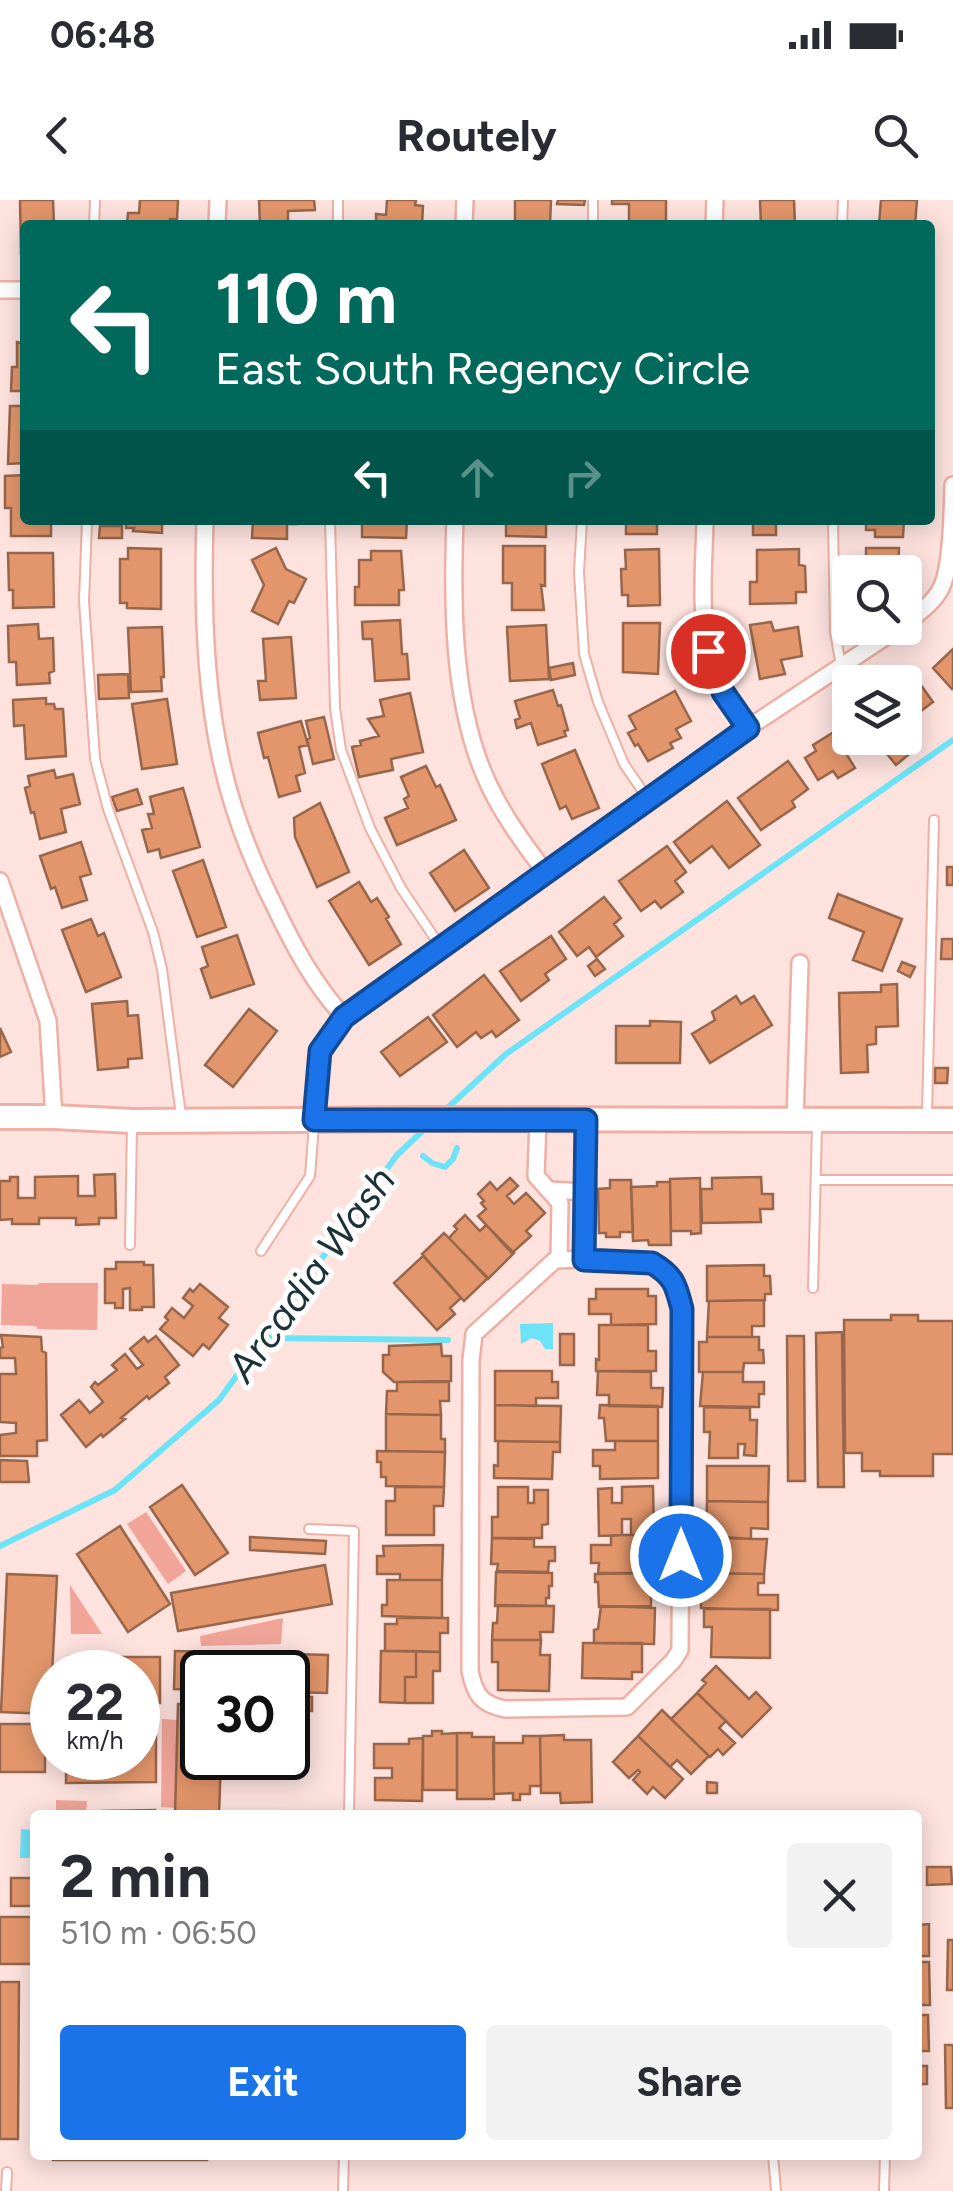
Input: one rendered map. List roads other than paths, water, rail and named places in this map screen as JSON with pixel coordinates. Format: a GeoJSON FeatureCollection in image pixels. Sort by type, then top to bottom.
{"type":"FeatureCollection","features":[{"type":"Feature","properties":{"kind":"street"},"geometry":{"type":"LineString","coordinates":[[922,610],[942,588],[952,533],[953,486]]}},
{"type":"Feature","properties":{"kind":"street"},"geometry":{"type":"LineString","coordinates":[[205,525],[208,672],[229,792],[256,870],[288,934],[318,984],[344,1017]]}},
{"type":"Feature","properties":{"kind":"street"},"geometry":{"type":"LineString","coordinates":[[456,525],[456,650],[464,708],[493,793],[546,873]]}},
{"type":"Feature","properties":{"kind":"street"},"geometry":{"type":"LineString","coordinates":[[705,525],[704,629],[708,651],[723,692],[748,728]]}},
{"type":"Feature","properties":{"kind":"street"},"geometry":{"type":"LineString","coordinates":[[842,665],[873,645]]}},
{"type":"Feature","properties":{"kind":"street"},"geometry":{"type":"LineString","coordinates":[[314,1120],[320,1051],[344,1017],[648,798],[832,671]]}},
{"type":"Feature","properties":{"kind":"street"},"geometry":{"type":"LineString","coordinates":[[0,881],[48,1021],[54,1117]]}},
{"type":"Feature","properties":{"kind":"street"},"geometry":{"type":"LineString","coordinates":[[800,962],[806,1121]]}},
{"type":"Feature","properties":{"kind":"street"},"geometry":{"type":"LineString","coordinates":[[0,1117],[132,1121],[953,1120]]}},
{"type":"Feature","properties":{"kind":"street"},"geometry":{"type":"LineString","coordinates":[[538,1120],[536,1176],[560,1203],[560,1260]]}},
{"type":"Feature","properties":{"kind":"street"},"geometry":{"type":"LineString","coordinates":[[584,1260],[586,1120]]}},
{"type":"Feature","properties":{"kind":"street"},"geometry":{"type":"LineString","coordinates":[[549,1190],[585,1192]]}},
{"type":"Feature","properties":{"kind":"street"},"geometry":{"type":"LineString","coordinates":[[554,1260],[584,1260],[652,1263],[676,1285],[682,1309],[680,1650],[632,1704],[622,1708],[506,1710],[490,1706],[479,1697],[470,1671],[474,1334],[554,1260]]}},
{"type":"Feature","properties":{"kind":"street"},"geometry":{"type":"LineString","coordinates":[[670,1278],[684,1267]]}},
{"type":"Feature","properties":{"kind":"lane"},"geometry":{"type":"LineString","coordinates":[[87,525],[84,601],[94,758],[162,969],[182,1120]]}},
{"type":"Feature","properties":{"kind":"lane"},"geometry":{"type":"LineString","coordinates":[[330,525],[335,708],[341,750],[370,828],[401,888],[442,949]]}},
{"type":"Feature","properties":{"kind":"lane"},"geometry":{"type":"LineString","coordinates":[[582,525],[579,572],[584,654],[598,702],[624,764],[648,798]]}},
{"type":"Feature","properties":{"kind":"lane"},"geometry":{"type":"LineString","coordinates":[[834,525],[835,632],[840,665]]}},
{"type":"Feature","properties":{"kind":"lane"},"geometry":{"type":"LineString","coordinates":[[927,1120],[934,820]]}},
{"type":"Feature","properties":{"kind":"lane"},"geometry":{"type":"LineString","coordinates":[[261,1250],[310,1176],[314,1120]]}},
{"type":"Feature","properties":{"kind":"lane"},"geometry":{"type":"LineString","coordinates":[[130,1245],[132,1121]]}},
{"type":"Feature","properties":{"kind":"lane"},"geometry":{"type":"LineString","coordinates":[[806,1121],[816,1180],[813,1288]]}},
{"type":"Feature","properties":{"kind":"lane"},"geometry":{"type":"LineString","coordinates":[[816,1180],[953,1180]]}},
{"type":"Feature","properties":{"kind":"lane"},"geometry":{"type":"LineString","coordinates":[[309,1529],[354,1531],[349,1810]]}},
{"type":"Feature","properties":{"kind":"lane"},"geometry":{"type":"LineString","coordinates":[[343,2191],[344,2160]]}},
{"type":"Feature","properties":{"kind":"lane"},"geometry":{"type":"LineString","coordinates":[[773,2160],[776,2191]]}},
{"type":"Feature","properties":{"kind":"lane"},"geometry":{"type":"LineString","coordinates":[[884,2160],[884,2191]]}},
{"type":"Feature","properties":{"kind":"lane"},"geometry":{"type":"LineString","coordinates":[[6,2191],[7,2172]]}},
{"type":"Feature","properties":{"kind":"water"},"geometry":{"type":"Polygon","coordinates":[[[553,1323],[553,1349],[545,1349],[532,1338],[521,1344],[520,1324],[553,1323]]]}},
{"type":"Feature","properties":{"kind":"water"},"geometry":{"type":"Polygon","coordinates":[[[21,1829],[30,1830],[30,1858],[20,1858],[21,1829]]]}},
{"type":"Feature","properties":{"kind":"waterway","name":"Arcadia Wash"},"geometry":{"type":"LineString","coordinates":[[442,1113],[506,1054],[953,740]]}},
{"type":"Feature","properties":{"kind":"waterway","name":"Arcadia Wash"},"geometry":{"type":"LineString","coordinates":[[0,1546],[115,1490],[219,1400],[397,1155],[429,1125]]}},
{"type":"Feature","properties":{"kind":"waterway"},"geometry":{"type":"LineString","coordinates":[[423,1156],[445,1167],[457,1148]]}},
{"type":"Feature","properties":{"kind":"waterway"},"geometry":{"type":"LineString","coordinates":[[265,1338],[448,1340]]}}]}
